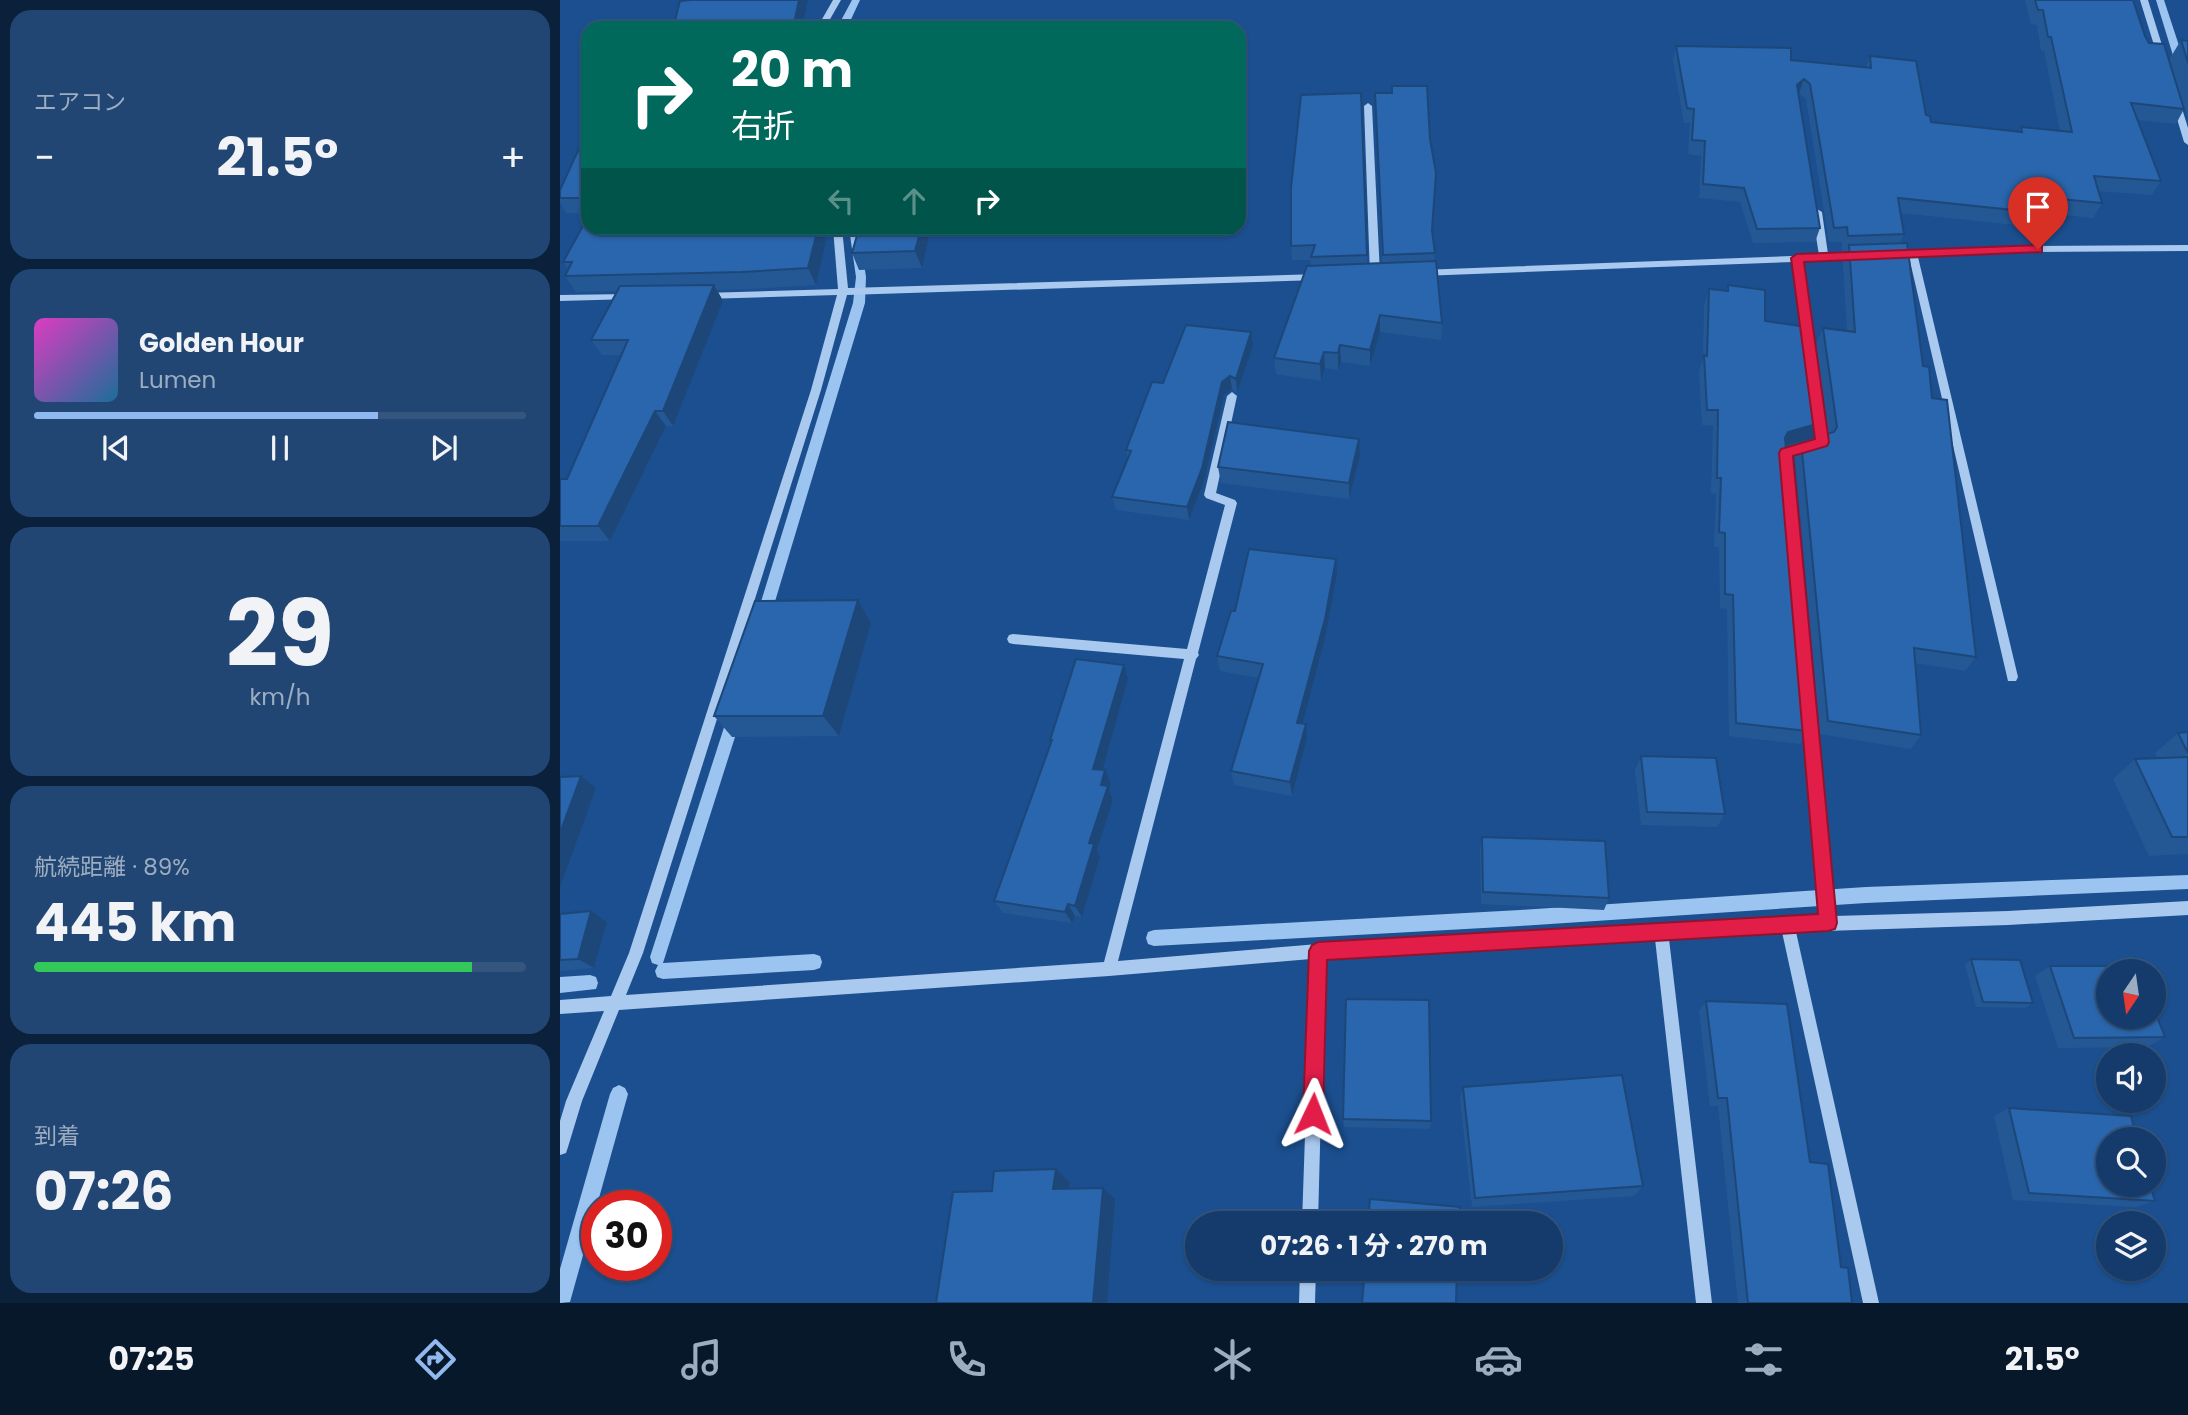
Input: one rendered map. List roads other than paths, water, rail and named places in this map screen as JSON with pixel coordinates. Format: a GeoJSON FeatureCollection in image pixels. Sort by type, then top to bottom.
{"type":"FeatureCollection","features":[{"type":"Feature","properties":{"kind":"street"},"geometry":{"type":"LineString","coordinates":[[825,21],[837,0]]}},
{"type":"Feature","properties":{"kind":"street"},"geometry":{"type":"LineString","coordinates":[[2144,0],[2164,64]]}},
{"type":"Feature","properties":{"kind":"street"},"geometry":{"type":"LineString","coordinates":[[2172,90],[2188,142]]}},
{"type":"Feature","properties":{"kind":"street"},"geometry":{"type":"LineString","coordinates":[[1368,106],[1375,275]]}},
{"type":"Feature","properties":{"kind":"street"},"geometry":{"type":"LineString","coordinates":[[1816,204],[1824,257]]}},
{"type":"Feature","properties":{"kind":"street"},"geometry":{"type":"LineString","coordinates":[[560,1147],[574,1101],[636,953],[847,292],[838,235]]}},
{"type":"Feature","properties":{"kind":"street"},"geometry":{"type":"LineString","coordinates":[[1414,273],[2014,249],[2188,248]]}},
{"type":"Feature","properties":{"kind":"street"},"geometry":{"type":"LineString","coordinates":[[1913,254],[2012,677]]}},
{"type":"Feature","properties":{"kind":"street"},"geometry":{"type":"LineString","coordinates":[[1797,258],[1810,350]]}},
{"type":"Feature","properties":{"kind":"street"},"geometry":{"type":"LineString","coordinates":[[1361,276],[1388,275]]}},
{"type":"Feature","properties":{"kind":"street"},"geometry":{"type":"LineString","coordinates":[[695,296],[1334,276]]}},
{"type":"Feature","properties":{"kind":"street"},"geometry":{"type":"LineString","coordinates":[[560,298],[641,297]]}},
{"type":"Feature","properties":{"kind":"street"},"geometry":{"type":"LineString","coordinates":[[1815,390],[1822,442],[1786,453],[1827,916]]}},
{"type":"Feature","properties":{"kind":"street"},"geometry":{"type":"LineString","coordinates":[[1109,969],[1231,503],[1210,495],[1232,396]]}},
{"type":"Feature","properties":{"kind":"street"},"geometry":{"type":"LineString","coordinates":[[1013,639],[1193,655]]}},
{"type":"Feature","properties":{"kind":"street"},"geometry":{"type":"LineString","coordinates":[[560,1007],[1109,969],[1318,951],[1788,926],[1827,916],[2008,918],[2188,908]]}},
{"type":"Feature","properties":{"kind":"street"},"geometry":{"type":"LineString","coordinates":[[1788,926],[1871,1303]]}},
{"type":"Feature","properties":{"kind":"street"},"geometry":{"type":"LineString","coordinates":[[1661,933],[1704,1303]]}},
{"type":"Feature","properties":{"kind":"street"},"geometry":{"type":"LineString","coordinates":[[1310,1211],[1318,951]]}},
{"type":"Feature","properties":{"kind":"street"},"geometry":{"type":"LineString","coordinates":[[1307,1303],[1308,1281]]}},
{"type":"Feature","properties":{"kind":"waterway"},"geometry":{"type":"LineString","coordinates":[[846,21],[856,0]]}},
{"type":"Feature","properties":{"kind":"waterway"},"geometry":{"type":"LineString","coordinates":[[2160,0],[2188,88]]}},
{"type":"Feature","properties":{"kind":"waterway"},"geometry":{"type":"LineString","coordinates":[[763,618],[859,303],[861,277],[855,235]]}},
{"type":"Feature","properties":{"kind":"waterway"},"geometry":{"type":"LineString","coordinates":[[658,957],[735,715]]}},
{"type":"Feature","properties":{"kind":"waterway"},"geometry":{"type":"LineString","coordinates":[[1154,938],[1520,918],[1866,895],[2188,882]]}},
{"type":"Feature","properties":{"kind":"waterway"},"geometry":{"type":"LineString","coordinates":[[663,971],[814,962]]}},
{"type":"Feature","properties":{"kind":"waterway"},"geometry":{"type":"LineString","coordinates":[[560,985],[590,983]]}},
{"type":"Feature","properties":{"kind":"waterway"},"geometry":{"type":"LineString","coordinates":[[560,1302],[619,1094]]}}]}
